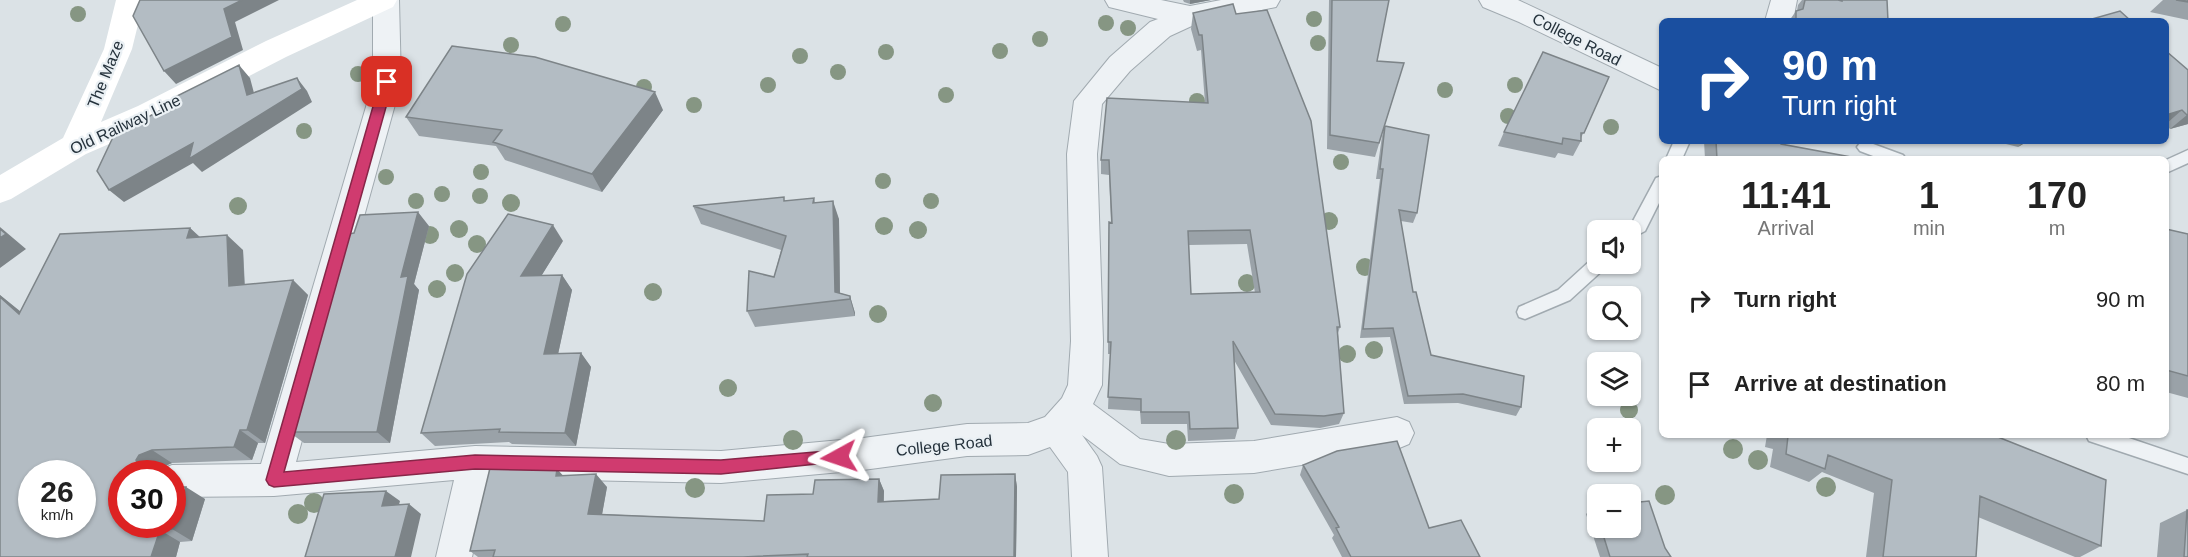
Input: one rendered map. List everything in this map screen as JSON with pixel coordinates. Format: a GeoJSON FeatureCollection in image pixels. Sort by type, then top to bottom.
{"type":"FeatureCollection","features":[{"type":"Feature","properties":{"kind":"street","name":"The Maze"},"geometry":{"type":"LineString","coordinates":[[75,146],[118,49],[130,0]]}},
{"type":"Feature","properties":{"kind":"street","name":"Old Railway Line"},"geometry":{"type":"LineString","coordinates":[[0,190],[75,146],[149,114],[276,49],[385,0]]}},
{"type":"Feature","properties":{"kind":"street"},"geometry":{"type":"LineString","coordinates":[[274,480],[387,82],[385,0]]}},
{"type":"Feature","properties":{"kind":"street"},"geometry":{"type":"LineString","coordinates":[[1118,0],[1190,16]]}},
{"type":"Feature","properties":{"kind":"street"},"geometry":{"type":"LineString","coordinates":[[1065,419],[1085,386],[1087,341],[1082,154],[1088,101],[1120,64],[1160,29],[1190,16],[1267,0]]}},
{"type":"Feature","properties":{"kind":"street","name":"College Road"},"geometry":{"type":"LineString","coordinates":[[1492,0],[1529,15],[1659,79]]}},
{"type":"Feature","properties":{"kind":"street"},"geometry":{"type":"LineString","coordinates":[[1780,18],[1784,0]]}},
{"type":"Feature","properties":{"kind":"street"},"geometry":{"type":"LineString","coordinates":[[1065,419],[1132,453],[1169,460],[1254,457],[1397,433]]}},
{"type":"Feature","properties":{"kind":"street"},"geometry":{"type":"LineString","coordinates":[[1065,419],[1084,467],[1090,557]]}},
{"type":"Feature","properties":{"kind":"street","name":"College Road"},"geometry":{"type":"LineString","coordinates":[[186,481],[274,480],[475,462],[721,467],[863,454],[967,440],[1028,439],[1065,419]]}},
{"type":"Feature","properties":{"kind":"street"},"geometry":{"type":"LineString","coordinates":[[454,557],[475,462]]}},
{"type":"Feature","properties":{"kind":"lane"},"geometry":{"type":"LineString","coordinates":[[1865,149],[1888,156]]}},
{"type":"Feature","properties":{"kind":"lane"},"geometry":{"type":"LineString","coordinates":[[2169,166],[2188,156]]}},
{"type":"Feature","properties":{"kind":"lane"},"geometry":{"type":"LineString","coordinates":[[1641,222],[1659,188]]}},
{"type":"Feature","properties":{"kind":"lane"},"geometry":{"type":"LineString","coordinates":[[1525,312],[1564,295],[1587,274]]}},
{"type":"Feature","properties":{"kind":"lane"},"geometry":{"type":"LineString","coordinates":[[2104,438],[2188,466]]}},
{"type":"Feature","properties":{"kind":"building"},"geometry":{"type":"Polygon","coordinates":[[[140,0],[242,0],[224,9],[232,37],[164,71],[133,16],[140,0]]]}},
{"type":"Feature","properties":{"kind":"building"},"geometry":{"type":"Polygon","coordinates":[[[1332,0],[1389,0],[1377,61],[1404,63],[1379,143],[1330,135],[1332,0]]]}},
{"type":"Feature","properties":{"kind":"building"},"geometry":{"type":"Polygon","coordinates":[[[1805,0],[1887,0],[1888,18],[1796,18],[1796,11],[1803,9],[1805,0]]]}},
{"type":"Feature","properties":{"kind":"building"},"geometry":{"type":"Polygon","coordinates":[[[1233,4],[1236,14],[1267,10],[1311,121],[1340,327],[1337,327],[1344,413],[1324,416],[1275,414],[1233,341],[1238,428],[1190,429],[1189,412],[1141,412],[1141,399],[1108,397],[1111,342],[1108,342],[1109,222],[1112,223],[1109,160],[1101,160],[1107,98],[1208,103],[1202,35],[1199,35],[1193,13],[1233,4]],[[1250,230],[1188,231],[1191,294],[1260,292],[1250,230]]]}},
{"type":"Feature","properties":{"kind":"building"},"geometry":{"type":"Polygon","coordinates":[[[2120,11],[2128,18],[2096,18],[2120,11]]]}},
{"type":"Feature","properties":{"kind":"building"},"geometry":{"type":"Polygon","coordinates":[[[452,46],[535,57],[655,92],[592,174],[493,142],[502,130],[406,117],[452,46]]]}},
{"type":"Feature","properties":{"kind":"building"},"geometry":{"type":"Polygon","coordinates":[[[1543,52],[1609,77],[1584,133],[1581,133],[1581,141],[1563,138],[1562,144],[1504,132],[1543,52]]]}},
{"type":"Feature","properties":{"kind":"building"},"geometry":{"type":"Polygon","coordinates":[[[2169,54],[2188,70],[2188,114],[2182,110],[2169,114],[2169,54]]]}},
{"type":"Feature","properties":{"kind":"building"},"geometry":{"type":"Polygon","coordinates":[[[239,65],[247,95],[297,78],[302,89],[189,159],[193,143],[109,190],[97,171],[114,135],[180,100],[177,96],[239,65]]]}},
{"type":"Feature","properties":{"kind":"building"},"geometry":{"type":"Polygon","coordinates":[[[1385,126],[1429,135],[1417,213],[1399,210],[1413,292],[1416,292],[1431,355],[1524,376],[1521,407],[1463,394],[1408,396],[1393,328],[1363,329],[1383,169],[1380,169],[1385,126]]]}},
{"type":"Feature","properties":{"kind":"building"},"geometry":{"type":"Polygon","coordinates":[[[1716,144],[1781,144],[1846,156],[1717,156],[1716,144]]]}},
{"type":"Feature","properties":{"kind":"building"},"geometry":{"type":"Polygon","coordinates":[[[784,197],[784,201],[814,198],[813,203],[833,201],[835,292],[850,296],[850,299],[747,311],[749,271],[774,277],[786,236],[693,206],[784,197]]]}},
{"type":"Feature","properties":{"kind":"building"},"geometry":{"type":"Polygon","coordinates":[[[418,212],[401,277],[408,276],[377,432],[289,432],[348,234],[354,233],[360,215],[418,212]]]}},
{"type":"Feature","properties":{"kind":"building"},"geometry":{"type":"Polygon","coordinates":[[[508,214],[553,225],[521,276],[562,275],[544,354],[581,353],[565,433],[499,432],[500,429],[421,433],[467,274],[508,214]]]}},
{"type":"Feature","properties":{"kind":"building"},"geometry":{"type":"Polygon","coordinates":[[[190,228],[187,238],[227,235],[229,286],[293,280],[247,430],[240,430],[234,447],[152,450],[139,455],[136,460],[108,460],[108,538],[157,538],[151,557],[0,557],[0,297],[19,314],[60,234],[190,228]]]}},
{"type":"Feature","properties":{"kind":"building"},"geometry":{"type":"Polygon","coordinates":[[[0,229],[6,234],[0,238],[0,229]]]}},
{"type":"Feature","properties":{"kind":"building"},"geometry":{"type":"Polygon","coordinates":[[[2169,230],[2188,234],[2188,376],[2169,371],[2169,230]]]}},
{"type":"Feature","properties":{"kind":"building"},"geometry":{"type":"Polygon","coordinates":[[[1788,438],[2001,438],[2106,480],[2101,546],[1980,496],[1976,557],[1883,557],[1892,480],[1828,455],[1825,469],[1786,454],[1788,438]]]}},
{"type":"Feature","properties":{"kind":"building"},"geometry":{"type":"Polygon","coordinates":[[[1397,441],[1429,528],[1461,520],[1480,557],[1351,557],[1336,528],[1339,527],[1303,465],[1337,451],[1397,441]]]}},
{"type":"Feature","properties":{"kind":"building"},"geometry":{"type":"Polygon","coordinates":[[[490,468],[557,469],[556,476],[596,474],[588,514],[764,521],[767,495],[813,494],[815,480],[879,479],[878,502],[939,499],[941,475],[1015,474],[1014,557],[807,557],[808,554],[743,557],[493,557],[495,550],[470,551],[490,468]]]}},
{"type":"Feature","properties":{"kind":"building"},"geometry":{"type":"Polygon","coordinates":[[[386,491],[382,506],[409,504],[395,557],[305,557],[324,494],[386,491]]]}},
{"type":"Feature","properties":{"kind":"building"},"geometry":{"type":"Polygon","coordinates":[[[1649,501],[1665,548],[1671,557],[1610,557],[1604,538],[1641,538],[1641,502],[1649,501]]]}},
{"type":"Feature","properties":{"kind":"building"},"geometry":{"type":"Polygon","coordinates":[[[2187,510],[2188,557],[2184,557],[2187,510]]]}},
{"type":"Feature","properties":{"kind":"route"},"geometry":{"type":"LineString","coordinates":[[387,82],[274,480],[475,462],[721,467],[839,457]]}}]}
